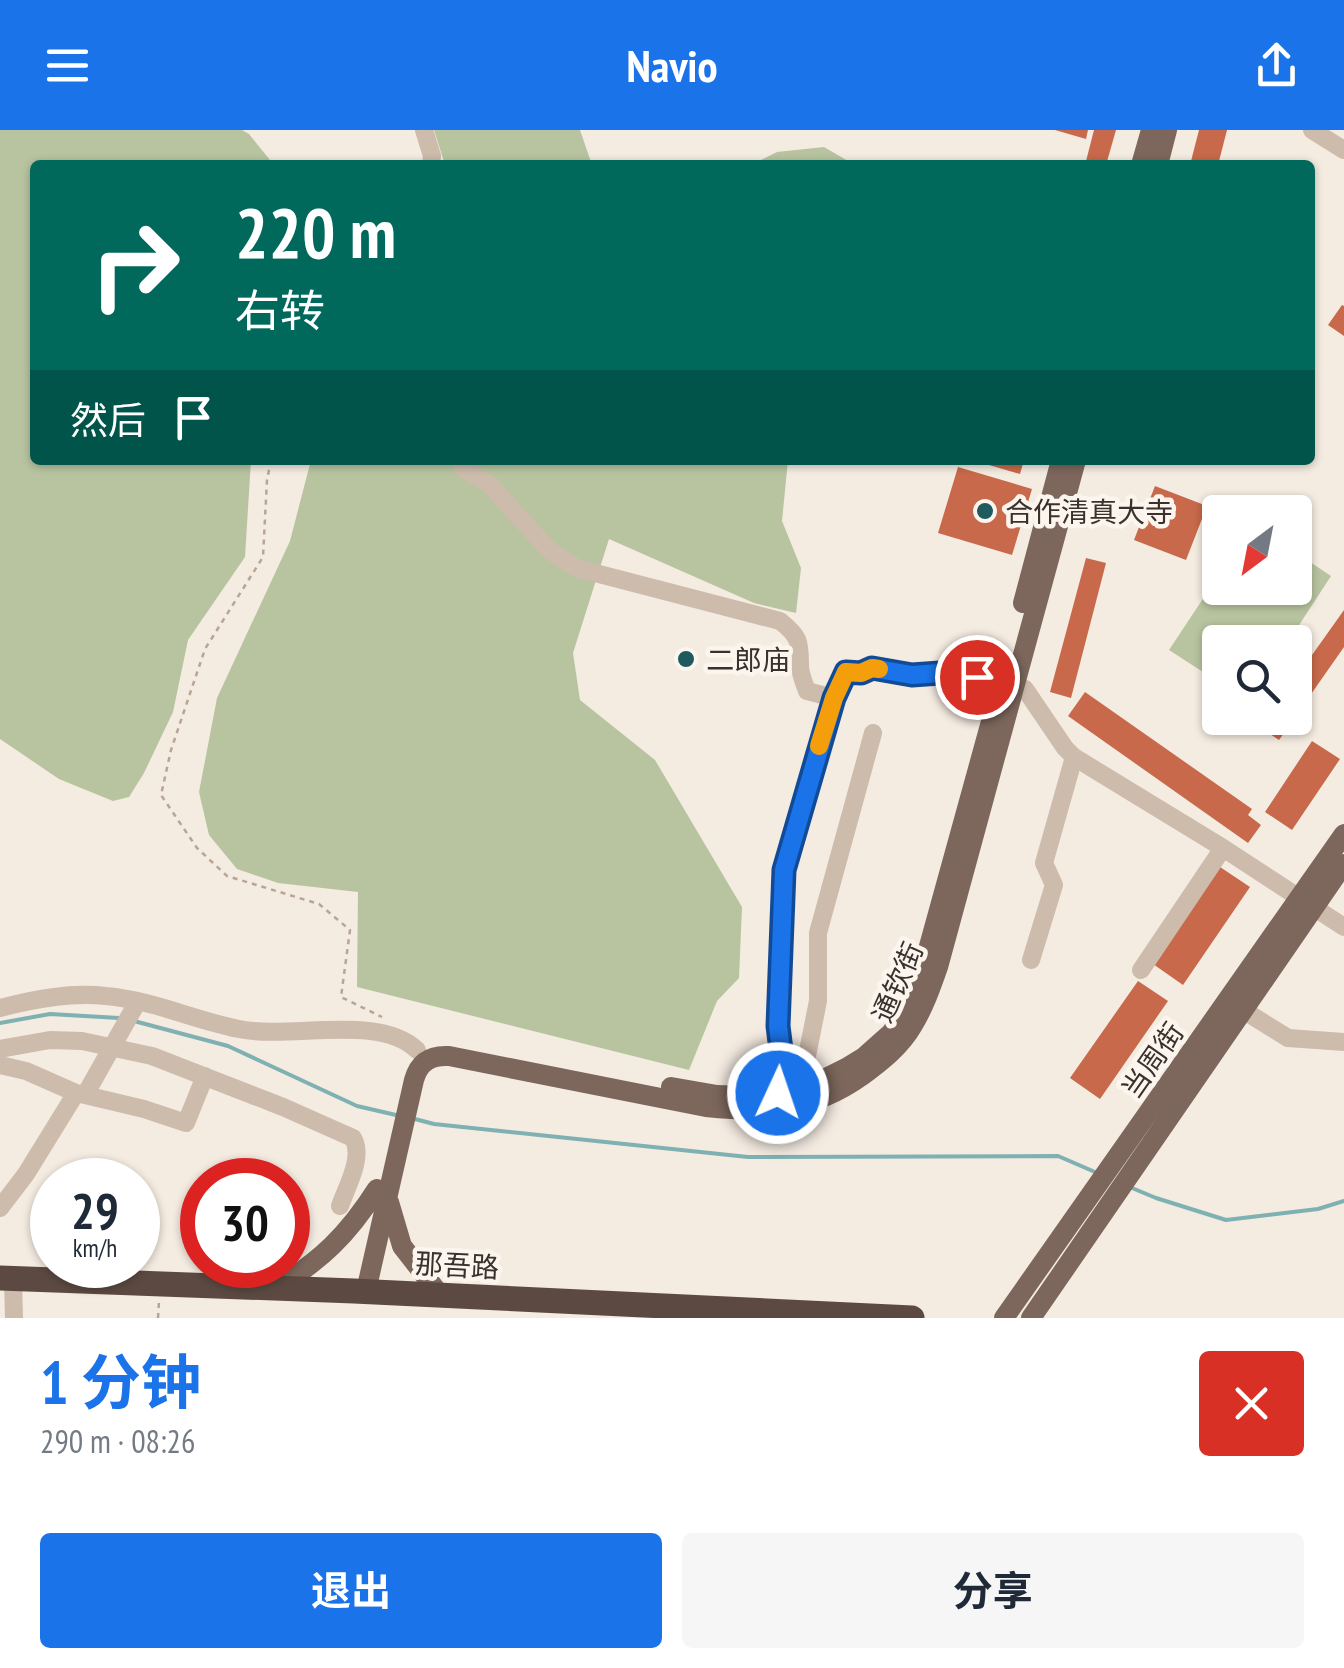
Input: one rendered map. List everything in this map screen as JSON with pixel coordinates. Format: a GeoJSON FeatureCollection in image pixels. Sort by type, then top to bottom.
{"type":"FeatureCollection","features":[{"type":"Feature","properties":{"kind":"highway","name":"那吾路"},"geometry":{"type":"LineString","coordinates":[[7,1278],[440,1294],[510,1308],[912,1318]]}},
{"type":"Feature","properties":{"kind":"main road"},"geometry":{"type":"LineString","coordinates":[[1142,160],[1150,130]]}},
{"type":"Feature","properties":{"kind":"main road"},"geometry":{"type":"LineString","coordinates":[[1159,160],[1167,130]]}},
{"type":"Feature","properties":{"kind":"main road"},"geometry":{"type":"LineString","coordinates":[[360,1291],[409,1060],[426,1044],[446,1043],[717,1095],[749,1096],[800,1091],[864,1057],[891,1033],[902,1018],[923,968],[1008,684],[1060,465]]}},
{"type":"Feature","properties":{"kind":"main road","name":"通钦街"},"geometry":{"type":"LineString","coordinates":[[408,1078],[431,1057],[449,1056],[706,1108],[747,1112],[795,1108],[824,1099],[877,1065],[902,1042],[923,1006],[938,968],[961,888],[1008,684],[1074,465]]}},
{"type":"Feature","properties":{"kind":"main road","name":"当周街"},"geometry":{"type":"LineString","coordinates":[[1004,1318],[1076,1214],[1133,1153],[1243,1010],[1344,834]]}},
{"type":"Feature","properties":{"kind":"main road","name":"当周街"},"geometry":{"type":"LineString","coordinates":[[1133,1153],[1307,901],[1344,864]]}},
{"type":"Feature","properties":{"kind":"main road"},"geometry":{"type":"LineString","coordinates":[[1031,1318],[1095,1226],[1133,1153]]}},
{"type":"Feature","properties":{"kind":"main road"},"geometry":{"type":"LineString","coordinates":[[274,1289],[337,1243],[382,1190]]}},
{"type":"Feature","properties":{"kind":"main road"},"geometry":{"type":"LineString","coordinates":[[382,1190],[402,1246],[440,1294]]}},
{"type":"Feature","properties":{"kind":"street"},"geometry":{"type":"LineString","coordinates":[[424,130],[431,160]]}},
{"type":"Feature","properties":{"kind":"street"},"geometry":{"type":"LineString","coordinates":[[1312,130],[1344,150]]}},
{"type":"Feature","properties":{"kind":"street"},"geometry":{"type":"LineString","coordinates":[[462,465],[489,484],[549,550],[576,568],[780,621],[796,634],[807,691],[834,698]]}},
{"type":"Feature","properties":{"kind":"street"},"geometry":{"type":"LineString","coordinates":[[778,1093],[782,1058],[778,1026],[784,870],[834,698],[846,672],[861,673],[872,668],[912,675],[954,672],[1025,689],[1074,758],[1344,927]]}},
{"type":"Feature","properties":{"kind":"street"},"geometry":{"type":"LineString","coordinates":[[800,1091],[818,1001],[818,934],[873,733]]}},
{"type":"Feature","properties":{"kind":"street"},"geometry":{"type":"LineString","coordinates":[[1031,960],[1054,886],[1044,863],[1074,758]]}},
{"type":"Feature","properties":{"kind":"street"},"geometry":{"type":"LineString","coordinates":[[1141,970],[1223,848]]}},
{"type":"Feature","properties":{"kind":"street"},"geometry":{"type":"LineString","coordinates":[[0,1008],[76,994],[107,996],[240,1029],[373,1030],[394,1035],[417,1050]]}},
{"type":"Feature","properties":{"kind":"street"},"geometry":{"type":"LineString","coordinates":[[0,1208],[115,1042],[136,1004]]}},
{"type":"Feature","properties":{"kind":"street"},"geometry":{"type":"LineString","coordinates":[[1243,1010],[1288,1038],[1344,1042]]}},
{"type":"Feature","properties":{"kind":"street"},"geometry":{"type":"LineString","coordinates":[[0,1048],[50,1040],[115,1042],[283,1106],[353,1138],[358,1155],[340,1206]]}},
{"type":"Feature","properties":{"kind":"street"},"geometry":{"type":"LineString","coordinates":[[0,1065],[26,1071],[80,1094],[186,1123],[205,1076]]}},
{"type":"Feature","properties":{"kind":"street"},"geometry":{"type":"LineString","coordinates":[[7,1278],[11,1317]]}},
{"type":"Feature","properties":{"kind":"path"},"geometry":{"type":"LineString","coordinates":[[270,465],[263,557],[205,648],[171,750],[161,795],[197,848],[227,876],[319,904],[350,930],[341,997],[392,1022],[394,1035]]}},
{"type":"Feature","properties":{"kind":"green space"},"geometry":{"type":"Polygon","coordinates":[[[0,130],[242,130],[270,160],[30,160],[30,465],[251,465],[245,557],[188,640],[173,712],[129,797],[113,801],[59,779],[0,739],[0,130]]]}},
{"type":"Feature","properties":{"kind":"green space"},"geometry":{"type":"Polygon","coordinates":[[[434,130],[580,130],[590,160],[443,160],[434,130]]]}},
{"type":"Feature","properties":{"kind":"green space"},"geometry":{"type":"Polygon","coordinates":[[[824,147],[846,160],[761,160],[777,152],[824,147]]]}},
{"type":"Feature","properties":{"kind":"green space"},"geometry":{"type":"Polygon","coordinates":[[[310,465],[788,465],[782,521],[801,568],[796,613],[754,603],[609,539],[573,653],[580,700],[655,760],[742,907],[739,978],[717,1001],[689,1070],[357,987],[358,892],[278,883],[237,869],[209,835],[199,792],[217,698],[290,541],[310,465]]]}},
{"type":"Feature","properties":{"kind":"green space"},"geometry":{"type":"Polygon","coordinates":[[[1312,563],[1331,576],[1299,625],[1202,625],[1202,671],[1169,650],[1202,600],[1202,605],[1312,605],[1312,563]]]}},
{"type":"Feature","properties":{"kind":"building"},"geometry":{"type":"Polygon","coordinates":[[[1055,130],[1088,130],[1086,139],[1055,130]]]}},
{"type":"Feature","properties":{"kind":"building"},"geometry":{"type":"Polygon","coordinates":[[[1094,130],[1116,130],[1107,160],[1086,160],[1094,130]]]}},
{"type":"Feature","properties":{"kind":"building"},"geometry":{"type":"Polygon","coordinates":[[[1199,130],[1227,130],[1219,160],[1191,160],[1199,130]]]}},
{"type":"Feature","properties":{"kind":"building"},"geometry":{"type":"Polygon","coordinates":[[[1344,306],[1344,336],[1328,325],[1344,306]]]}},
{"type":"Feature","properties":{"kind":"building"},"geometry":{"type":"Polygon","coordinates":[[[989,465],[1023,465],[1020,474],[989,465]]]}},
{"type":"Feature","properties":{"kind":"building","name":"合作清真大寺"},"geometry":{"type":"Polygon","coordinates":[[[958,467],[1032,489],[1012,555],[938,533],[958,467]]]}},
{"type":"Feature","properties":{"kind":"building"},"geometry":{"type":"Polygon","coordinates":[[[1155,486],[1202,504],[1202,519],[1186,560],[1134,540],[1155,486]]]}},
{"type":"Feature","properties":{"kind":"building"},"geometry":{"type":"Polygon","coordinates":[[[1086,558],[1106,563],[1071,698],[1050,692],[1086,558]]]}},
{"type":"Feature","properties":{"kind":"building"},"geometry":{"type":"Polygon","coordinates":[[[1344,610],[1344,647],[1312,693],[1312,655],[1344,610]]]}},
{"type":"Feature","properties":{"kind":"building"},"geometry":{"type":"Polygon","coordinates":[[[1085,692],[1252,809],[1248,815],[1261,825],[1248,843],[1068,716],[1085,692]]]}},
{"type":"Feature","properties":{"kind":"building"},"geometry":{"type":"Polygon","coordinates":[[[1312,741],[1340,759],[1292,830],[1265,812],[1312,741]]]}},
{"type":"Feature","properties":{"kind":"building"},"geometry":{"type":"Polygon","coordinates":[[[1220,867],[1250,887],[1183,985],[1153,964],[1220,867]]]}},
{"type":"Feature","properties":{"kind":"building"},"geometry":{"type":"Polygon","coordinates":[[[1138,981],[1168,1001],[1100,1099],[1070,1078],[1138,981]]]}},
{"type":"Feature","properties":{"kind":"waterway"},"geometry":{"type":"LineString","coordinates":[[0,1023],[50,1014],[119,1018]]}},
{"type":"Feature","properties":{"kind":"waterway"},"geometry":{"type":"LineString","coordinates":[[134,1021],[228,1046],[357,1106],[396,1115]]}},
{"type":"Feature","properties":{"kind":"waterway"},"geometry":{"type":"LineString","coordinates":[[411,1118],[434,1124],[748,1157],[1058,1156],[1095,1172]]}},
{"type":"Feature","properties":{"kind":"waterway"},"geometry":{"type":"LineString","coordinates":[[1132,1188],[1226,1220],[1318,1209],[1344,1201]]}},
{"type":"Feature","properties":{"kind":"slow traffic"},"geometry":{"type":"LineString","coordinates":[[819,746],[846,672],[879,669]]}},
{"type":"Feature","properties":{"kind":"place","name":"合作清真大寺"},"geometry":{"type":"Point","coordinates":[985,511]}},
{"type":"Feature","properties":{"kind":"place","name":"二郎庙"},"geometry":{"type":"Point","coordinates":[686,659]}},
{"type":"Feature","properties":{"kind":"route"},"geometry":{"type":"LineString","coordinates":[[778,1093],[782,1058],[778,1026],[784,870],[834,698],[846,672],[861,673],[872,668],[912,675],[954,672],[977,677]]}}]}
